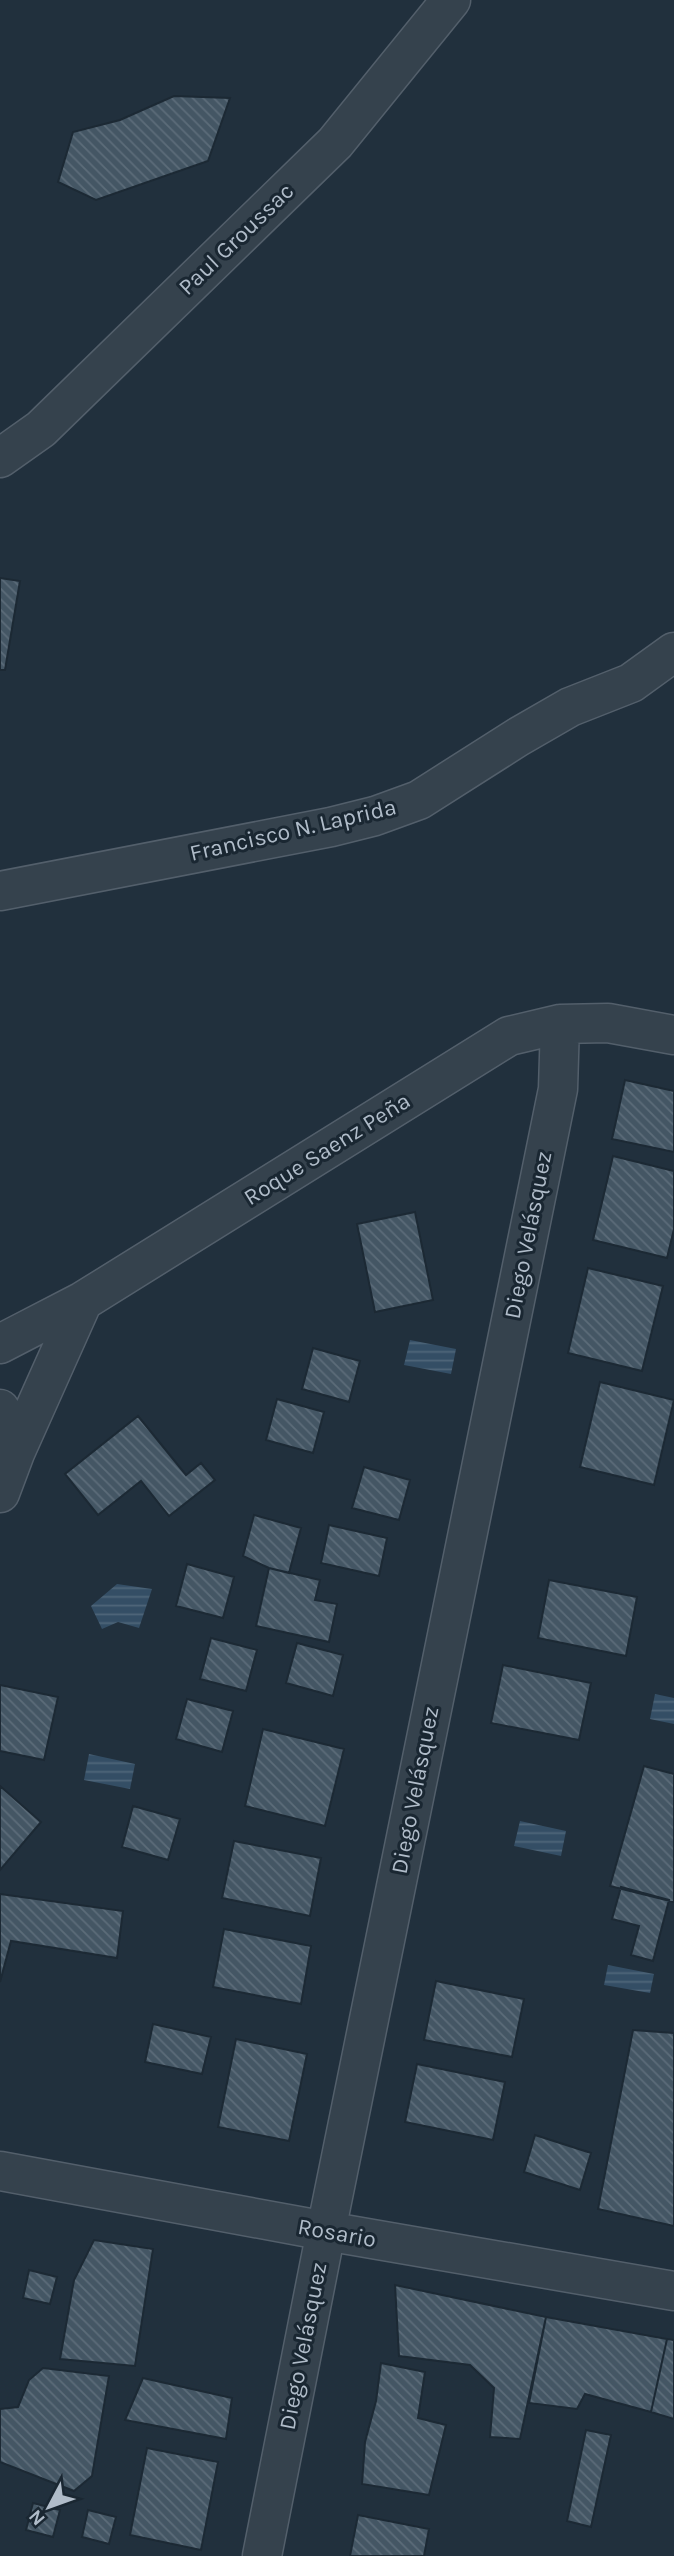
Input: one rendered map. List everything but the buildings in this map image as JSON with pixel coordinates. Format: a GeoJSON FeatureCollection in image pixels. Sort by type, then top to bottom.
{"type":"FeatureCollection","features":[{"type":"Feature","properties":{"kind":"street","name":"Paul Groussac"},"geometry":{"type":"LineString","coordinates":[[0,458],[41,429],[335,143],[451,0]]}},
{"type":"Feature","properties":{"kind":"street","name":"Francisco N. Laprida"},"geometry":{"type":"LineString","coordinates":[[0,891],[331,827],[375,816],[419,800],[570,707],[631,683],[674,652]]}},
{"type":"Feature","properties":{"kind":"street","name":"Roque Saenz Peña"},"geometry":{"type":"LineString","coordinates":[[0,1344],[83,1301],[509,1035],[560,1024],[608,1023],[674,1035]]}},
{"type":"Feature","properties":{"kind":"street","name":"Diego Velásquez"},"geometry":{"type":"LineString","coordinates":[[262,2556],[558,1089],[560,1024]]}},
{"type":"Feature","properties":{"kind":"street"},"geometry":{"type":"LineString","coordinates":[[0,1493],[15,1452],[83,1301]]}},
{"type":"Feature","properties":{"kind":"street"},"geometry":{"type":"LineString","coordinates":[[0,1409],[15,1452]]}},
{"type":"Feature","properties":{"kind":"street","name":"Rosario"},"geometry":{"type":"LineString","coordinates":[[0,2171],[674,2291]]}},
{"type":"Feature","properties":{"kind":"water"},"geometry":{"type":"Polygon","coordinates":[[[410,1340],[456,1349],[451,1374],[404,1365],[410,1340]]]}},
{"type":"Feature","properties":{"kind":"water"},"geometry":{"type":"Polygon","coordinates":[[[117,1584],[152,1589],[139,1628],[118,1622],[102,1629],[91,1606],[117,1584]]]}},
{"type":"Feature","properties":{"kind":"water"},"geometry":{"type":"Polygon","coordinates":[[[655,1694],[674,1698],[674,1724],[650,1719],[655,1694]]]}},
{"type":"Feature","properties":{"kind":"water"},"geometry":{"type":"Polygon","coordinates":[[[89,1754],[135,1764],[130,1789],[84,1780],[89,1754]]]}},
{"type":"Feature","properties":{"kind":"water"},"geometry":{"type":"Polygon","coordinates":[[[520,1821],[566,1831],[561,1856],[514,1846],[520,1821]]]}},
{"type":"Feature","properties":{"kind":"water"},"geometry":{"type":"Polygon","coordinates":[[[608,1965],[654,1974],[650,1993],[604,1985],[608,1965]]]}}]}
